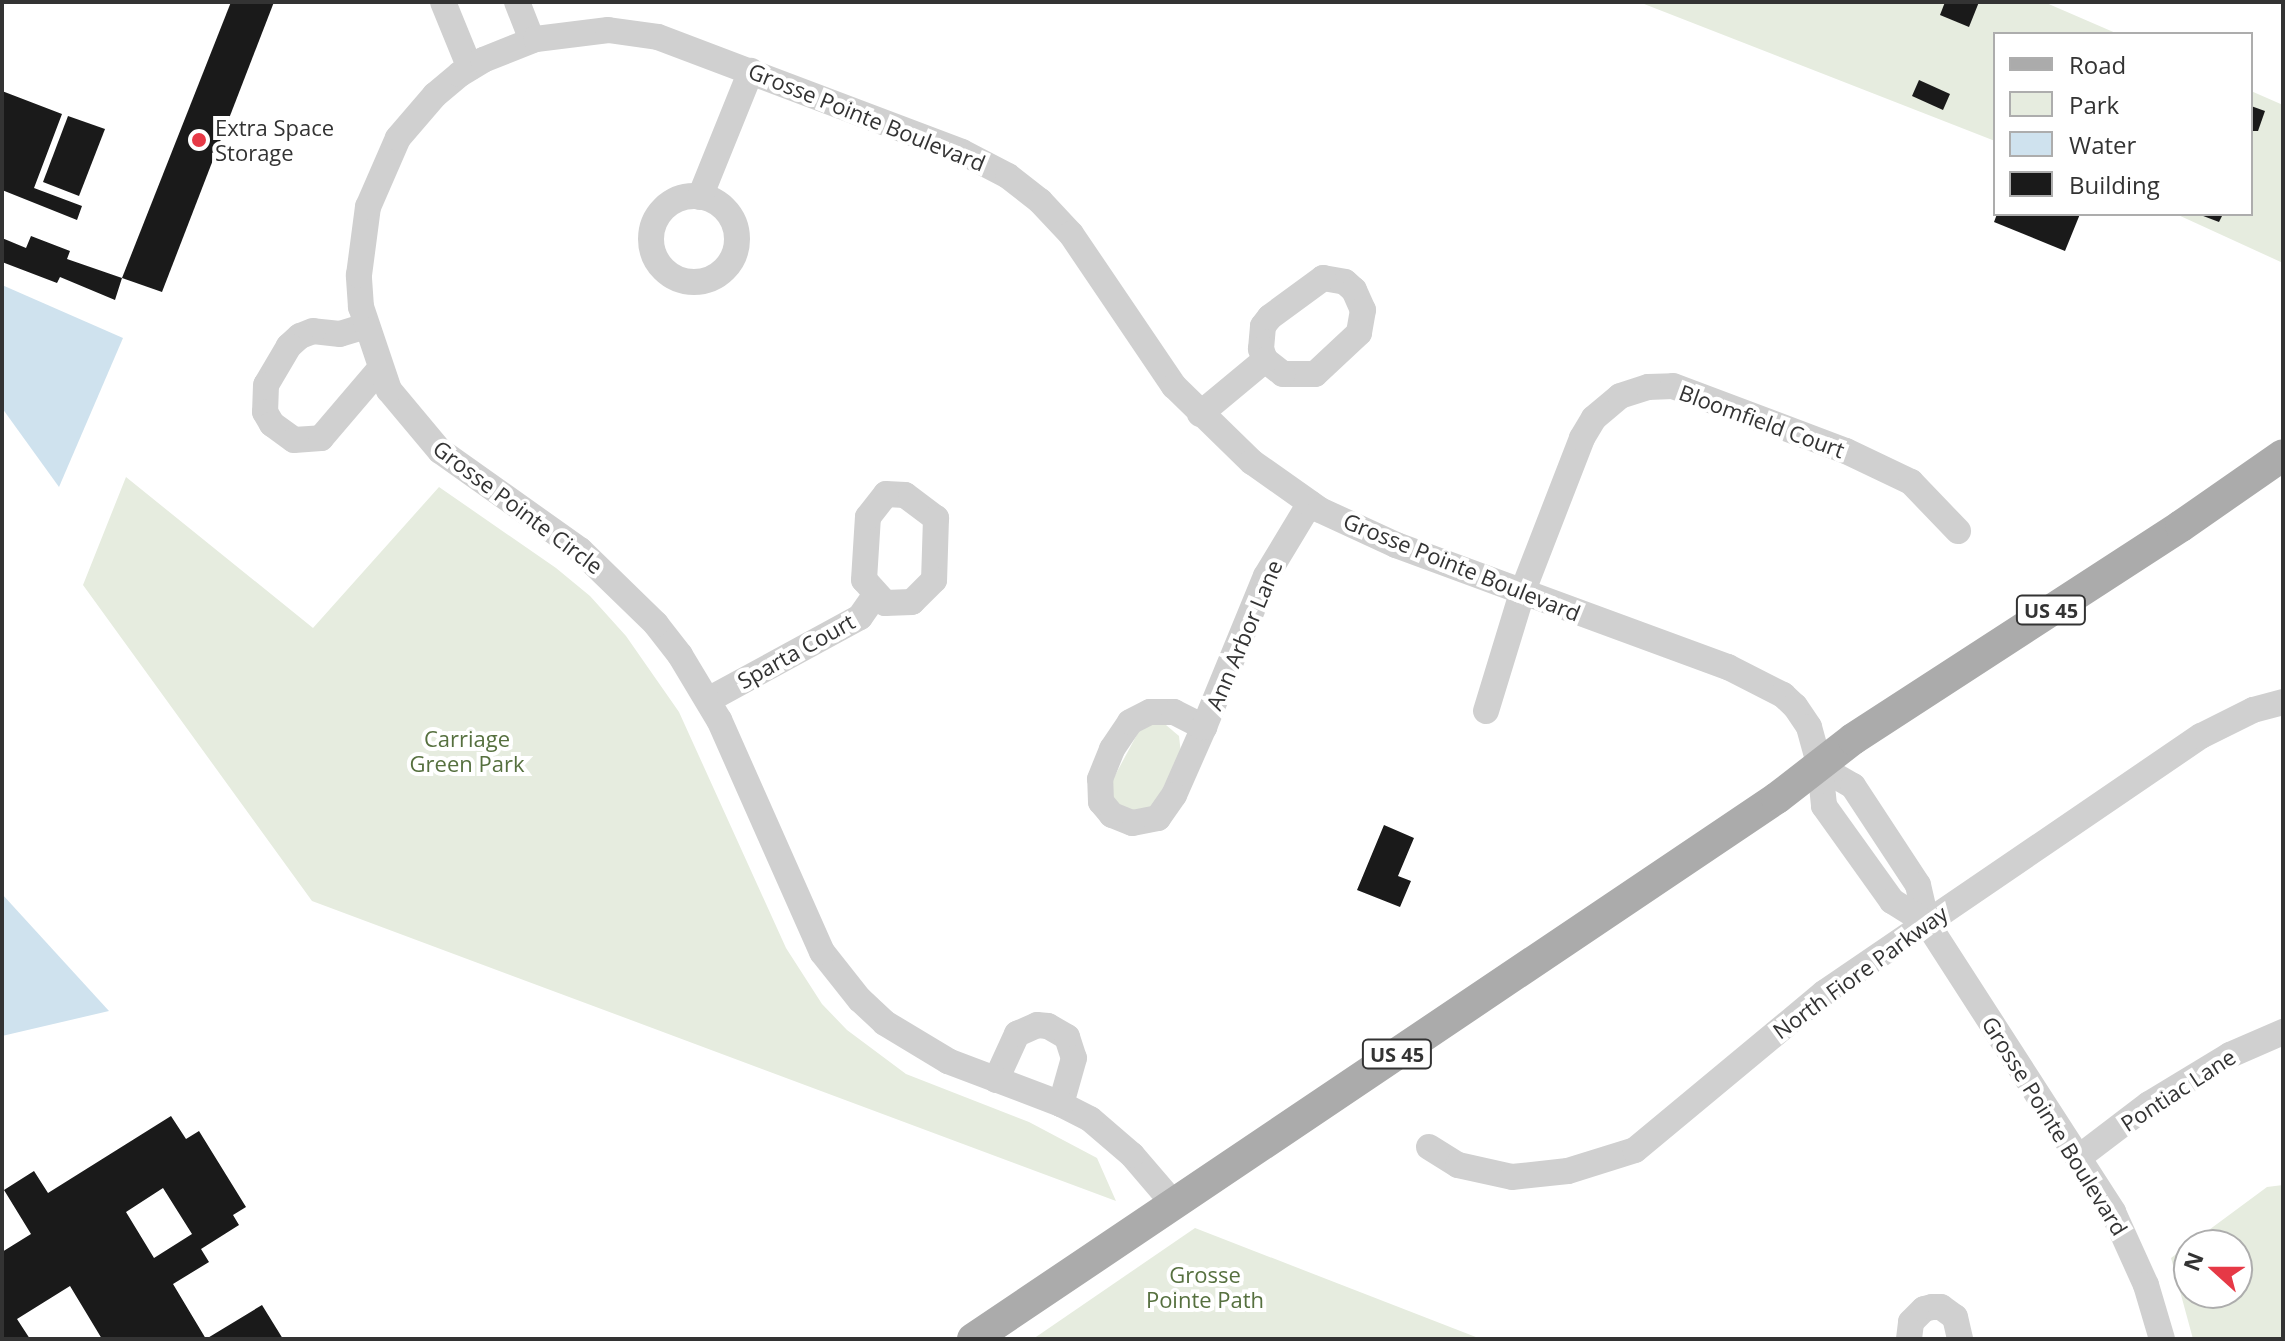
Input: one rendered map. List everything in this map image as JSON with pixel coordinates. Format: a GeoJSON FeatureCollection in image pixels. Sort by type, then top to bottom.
{"type":"FeatureCollection","features":[{"type":"Feature","properties":{"kind":"main road","name":"US 45"},"geometry":{"type":"LineString","coordinates":[[973,1339],[1820,767],[1853,739],[2181,526],[2283,455]]}},
{"type":"Feature","properties":{"kind":"street"},"geometry":{"type":"LineString","coordinates":[[443,2],[470,68]]}},
{"type":"Feature","properties":{"kind":"street"},"geometry":{"type":"LineString","coordinates":[[517,2],[532,40]]}},
{"type":"Feature","properties":{"kind":"street","name":"Grosse Pointe Boulevard"},"geometry":{"type":"LineString","coordinates":[[504,51],[532,40],[570,32],[608,30],[658,37],[962,152],[1008,176],[1040,201],[1071,234],[1174,386],[1252,462],[1310,503],[1396,545],[1763,682],[1795,706],[1809,727],[1820,767],[1853,786],[1918,885],[1927,923],[2078,1158],[2131,1247],[2162,1339]]}},
{"type":"Feature","properties":{"kind":"street","name":"Grosse Pointe Circle"},"geometry":{"type":"LineString","coordinates":[[504,51],[470,68],[435,95],[398,138],[378,181],[362,237],[359,275],[366,326],[389,390],[440,451],[580,550],[632,597],[680,655],[708,700],[808,925],[841,978],[885,1023],[917,1044],[948,1061],[1061,1104],[1090,1119],[1117,1140],[1174,1204]]}},
{"type":"Feature","properties":{"kind":"street"},"geometry":{"type":"LineString","coordinates":[[700,197],[751,71]]}},
{"type":"Feature","properties":{"kind":"street"},"geometry":{"type":"LineString","coordinates":[[366,326],[340,334],[313,331],[300,336],[289,346],[266,385],[265,412],[272,424],[294,440],[321,438],[380,369]]}},
{"type":"Feature","properties":{"kind":"street"},"geometry":{"type":"LineString","coordinates":[[1200,414],[1265,360]]}},
{"type":"Feature","properties":{"kind":"street","name":"Bloomfield Court"},"geometry":{"type":"LineString","coordinates":[[1486,711],[1522,593],[1582,438],[1594,418],[1620,396],[1648,387],[1673,386],[1887,469],[1911,482],[1958,531]]}},
{"type":"Feature","properties":{"kind":"street","name":"Ann Arbor Lane"},"geometry":{"type":"LineString","coordinates":[[1204,727],[1174,712],[1150,712],[1130,722],[1112,749],[1100,779],[1101,802],[1112,815],[1132,823],[1158,818],[1174,795],[1204,727],[1266,576],[1310,503]]}},
{"type":"Feature","properties":{"kind":"street","name":"Sparta Court"},"geometry":{"type":"LineString","coordinates":[[708,700],[860,617],[876,594]]}},
{"type":"Feature","properties":{"kind":"street","name":"North Fiore Parkway"},"geometry":{"type":"LineString","coordinates":[[1429,1147],[1458,1165],[1512,1177],[1568,1171],[1635,1150],[1824,993],[2201,736],[2253,710],[2283,702]]}},
{"type":"Feature","properties":{"kind":"street"},"geometry":{"type":"LineString","coordinates":[[996,1080],[1017,1034],[1037,1025],[1048,1026],[1067,1037],[1074,1058],[1061,1104]]}},
{"type":"Feature","properties":{"kind":"street","name":"Pontiac Lane"},"geometry":{"type":"LineString","coordinates":[[2078,1158],[2149,1104],[2230,1055],[2283,1032]]}},
{"type":"Feature","properties":{"kind":"street"},"geometry":{"type":"LineString","coordinates":[[1909,1339],[1911,1322],[1924,1309],[1941,1307],[1955,1317],[1960,1339]]}},
{"type":"Feature","properties":{"kind":"green space"},"geometry":{"type":"Polygon","coordinates":[[[1639,2],[2044,2],[2113,32],[1993,32],[1993,140],[1639,2]]]}},
{"type":"Feature","properties":{"kind":"green space"},"geometry":{"type":"Polygon","coordinates":[[[2253,92],[2283,105],[2283,263],[2180,216],[2253,216],[2253,92]]]}},
{"type":"Feature","properties":{"kind":"green space","name":"Carriage Green Park"},"geometry":{"type":"Polygon","coordinates":[[[126,477],[313,628],[439,487],[556,568],[590,596],[626,636],[679,712],[786,948],[822,1004],[847,1030],[906,1074],[1029,1122],[1097,1158],[1116,1201],[312,901],[83,585],[126,477]]]}},
{"type":"Feature","properties":{"kind":"green space"},"geometry":{"type":"Polygon","coordinates":[[[1153,723],[1166,725],[1179,736],[1181,754],[1152,809],[1125,813],[1110,793],[1112,781],[1140,729],[1153,723]]]}},
{"type":"Feature","properties":{"kind":"green space"},"geometry":{"type":"Polygon","coordinates":[[[2283,1185],[2283,1339],[2193,1339],[2185,1309],[2253,1309],[2253,1229],[2210,1229],[2267,1187],[2283,1185]]]}},
{"type":"Feature","properties":{"kind":"green space","name":"Grosse Pointe Path"},"geometry":{"type":"Polygon","coordinates":[[[1195,1228],[1481,1339],[1033,1339],[1195,1228]]]}},
{"type":"Feature","properties":{"kind":"water"},"geometry":{"type":"Polygon","coordinates":[[[2,285],[123,338],[59,487],[2,408],[2,285]]]}},
{"type":"Feature","properties":{"kind":"water"},"geometry":{"type":"Polygon","coordinates":[[[2,894],[109,1011],[2,1036],[2,894]]]}},
{"type":"Feature","properties":{"kind":"building","name":"Extra Space Storage"},"geometry":{"type":"Polygon","coordinates":[[[231,2],[274,2],[162,292],[122,278],[231,2]]]}},
{"type":"Feature","properties":{"kind":"building"},"geometry":{"type":"Polygon","coordinates":[[[1945,2],[1979,2],[1969,27],[1940,15],[1945,2]]]}},
{"type":"Feature","properties":{"kind":"building"},"geometry":{"type":"Polygon","coordinates":[[[1919,80],[1950,94],[1943,110],[1912,96],[1919,80]]]}},
{"type":"Feature","properties":{"kind":"building"},"geometry":{"type":"Polygon","coordinates":[[[2,91],[62,114],[34,188],[82,206],[77,220],[2,190],[2,91]]]}},
{"type":"Feature","properties":{"kind":"building"},"geometry":{"type":"Polygon","coordinates":[[[2253,107],[2265,111],[2258,131],[2253,131],[2253,107]]]}},
{"type":"Feature","properties":{"kind":"building"},"geometry":{"type":"Polygon","coordinates":[[[68,116],[105,129],[79,196],[43,182],[68,116]]]}},
{"type":"Feature","properties":{"kind":"building"},"geometry":{"type":"Polygon","coordinates":[[[1996,216],[2079,216],[2065,251],[1994,222],[1996,216]]]}},
{"type":"Feature","properties":{"kind":"building"},"geometry":{"type":"Polygon","coordinates":[[[2203,216],[2222,216],[2219,222],[2203,216]]]}},
{"type":"Feature","properties":{"kind":"building"},"geometry":{"type":"Polygon","coordinates":[[[31,236],[70,251],[67,259],[122,278],[115,300],[60,277],[57,283],[2,262],[2,238],[26,248],[31,236]]]}},
{"type":"Feature","properties":{"kind":"building"},"geometry":{"type":"Polygon","coordinates":[[[1384,825],[1414,838],[1398,876],[1411,881],[1400,907],[1357,890],[1384,825]]]}},
{"type":"Feature","properties":{"kind":"building"},"geometry":{"type":"Polygon","coordinates":[[[171,1116],[186,1139],[199,1131],[246,1207],[233,1215],[239,1225],[201,1249],[209,1262],[173,1284],[206,1339],[102,1339],[70,1286],[17,1319],[30,1339],[2,1339],[2,1252],[31,1234],[4,1190],[34,1171],[48,1193],[171,1116]],[[163,1188],[126,1212],[154,1258],[192,1234],[163,1188]]]}},
{"type":"Feature","properties":{"kind":"building"},"geometry":{"type":"Polygon","coordinates":[[[262,1305],[283,1339],[206,1339],[262,1305]]]}},
{"type":"Feature","properties":{"kind":"place","name":"Extra Space Storage"},"geometry":{"type":"Point","coordinates":[199,140]}}]}
